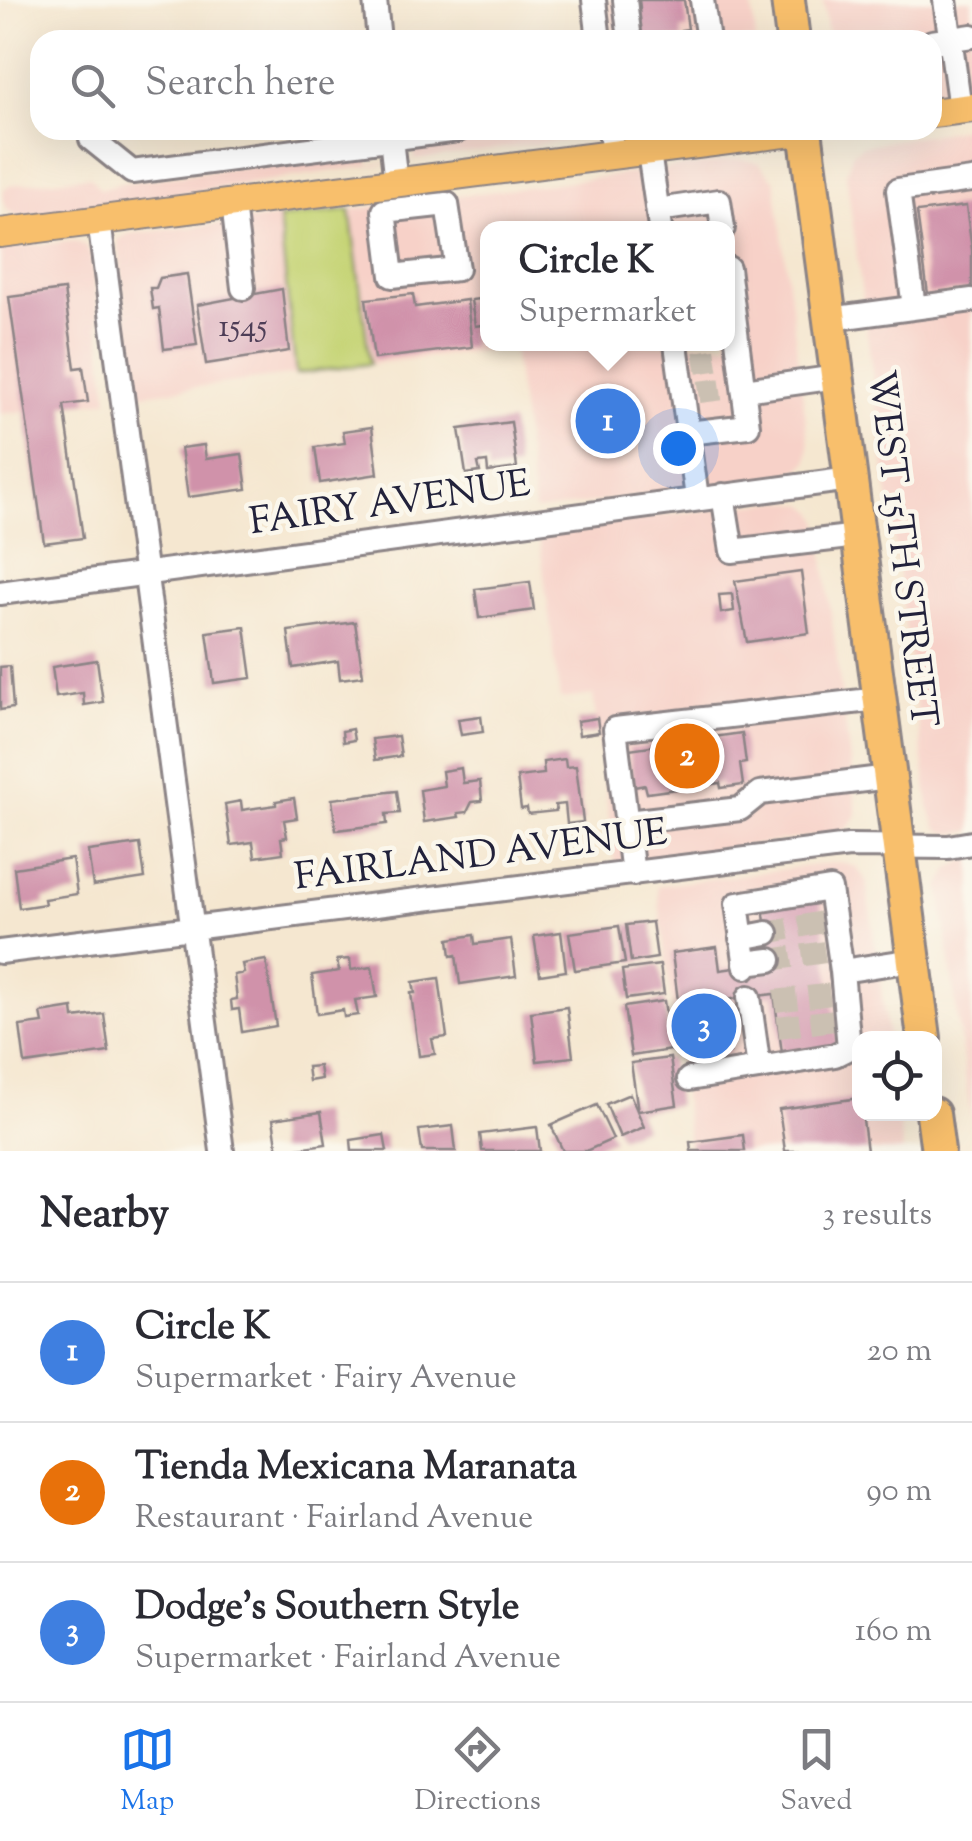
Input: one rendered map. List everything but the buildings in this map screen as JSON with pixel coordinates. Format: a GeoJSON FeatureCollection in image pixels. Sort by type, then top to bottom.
{"type":"FeatureCollection","features":[{"type":"Feature","properties":{"kind":"highway"},"geometry":{"type":"LineString","coordinates":[[788,0],[792,30]]}},
{"type":"Feature","properties":{"kind":"highway","name":"WEST 15TH STREET"},"geometry":{"type":"LineString","coordinates":[[807,140],[923,1031]]}},
{"type":"Feature","properties":{"kind":"highway"},"geometry":{"type":"LineString","coordinates":[[934,1121],[938,1151]]}},
{"type":"Feature","properties":{"kind":"main road"},"geometry":{"type":"LineString","coordinates":[[0,234],[233,204],[445,191],[612,143],[649,152],[735,140]]}},
{"type":"Feature","properties":{"kind":"street"},"geometry":{"type":"LineString","coordinates":[[374,0],[378,30]]}},
{"type":"Feature","properties":{"kind":"street"},"geometry":{"type":"LineString","coordinates":[[594,0],[598,30]]}},
{"type":"Feature","properties":{"kind":"street"},"geometry":{"type":"LineString","coordinates":[[625,0],[629,30]]}},
{"type":"Feature","properties":{"kind":"street"},"geometry":{"type":"LineString","coordinates":[[702,0],[706,30]]}},
{"type":"Feature","properties":{"kind":"street"},"geometry":{"type":"LineString","coordinates":[[946,0],[955,110]]}},
{"type":"Feature","properties":{"kind":"street"},"geometry":{"type":"LineString","coordinates":[[92,140],[132,172],[350,140]]}},
{"type":"Feature","properties":{"kind":"street"},"geometry":{"type":"LineString","coordinates":[[391,140],[387,193],[392,276],[457,270],[445,191]]}},
{"type":"Feature","properties":{"kind":"street"},"geometry":{"type":"LineString","coordinates":[[649,152],[659,219],[719,201],[722,221]]}},
{"type":"Feature","properties":{"kind":"street"},"geometry":{"type":"LineString","coordinates":[[914,308],[898,190],[972,180]]}},
{"type":"Feature","properties":{"kind":"street"},"geometry":{"type":"LineString","coordinates":[[233,204],[243,288]]}},
{"type":"Feature","properties":{"kind":"street"},"geometry":{"type":"LineString","coordinates":[[98,221],[222,1151]]}},
{"type":"Feature","properties":{"kind":"street"},"geometry":{"type":"LineString","coordinates":[[830,318],[972,300]]}},
{"type":"Feature","properties":{"kind":"street"},"geometry":{"type":"LineString","coordinates":[[688,433],[748,426],[730,351]]}},
{"type":"Feature","properties":{"kind":"street"},"geometry":{"type":"LineString","coordinates":[[683,357],[691,393],[688,433],[697,498]]}},
{"type":"Feature","properties":{"kind":"street"},"geometry":{"type":"LineString","coordinates":[[737,388],[837,377]]}},
{"type":"Feature","properties":{"kind":"street","name":"FAIRY AVENUE"},"geometry":{"type":"LineString","coordinates":[[0,593],[850,479]]}},
{"type":"Feature","properties":{"kind":"street"},"geometry":{"type":"LineString","coordinates":[[724,495],[732,551],[857,536]]}},
{"type":"Feature","properties":{"kind":"street"},"geometry":{"type":"LineString","coordinates":[[633,874],[615,729],[878,699]]}},
{"type":"Feature","properties":{"kind":"street"},"geometry":{"type":"LineString","coordinates":[[627,822],[740,809],[760,792],[889,777]]}},
{"type":"Feature","properties":{"kind":"street","name":"FAIRLAND AVENUE"},"geometry":{"type":"LineString","coordinates":[[0,952],[849,846],[972,844]]}},
{"type":"Feature","properties":{"kind":"street"},"geometry":{"type":"LineString","coordinates":[[806,851],[810,890]]}},
{"type":"Feature","properties":{"kind":"street"},"geometry":{"type":"LineString","coordinates":[[731,860],[745,965],[770,960]]}},
{"type":"Feature","properties":{"kind":"street"},"geometry":{"type":"LineString","coordinates":[[689,1078],[835,1054],[849,1048],[841,1020],[829,922],[830,889],[737,904]]}},
{"type":"Feature","properties":{"kind":"street"},"geometry":{"type":"LineString","coordinates":[[742,938],[766,933]]}},
{"type":"Feature","properties":{"kind":"street"},"geometry":{"type":"LineString","coordinates":[[837,972],[913,960]]}},
{"type":"Feature","properties":{"kind":"street"},"geometry":{"type":"LineString","coordinates":[[759,1068],[750,1001],[775,1001]]}},
{"type":"Feature","properties":{"kind":"street"},"geometry":{"type":"LineString","coordinates":[[754,1030],[778,1027]]}},
{"type":"Feature","properties":{"kind":"shaded area"},"geometry":{"type":"Polygon","coordinates":[[[608,0],[751,0],[755,30],[612,30],[608,0]]]}},
{"type":"Feature","properties":{"kind":"shaded area"},"geometry":{"type":"Polygon","coordinates":[[[823,0],[972,0],[972,86],[942,90],[942,30],[828,30],[823,0]]]}},
{"type":"Feature","properties":{"kind":"shaded area"},"geometry":{"type":"Polygon","coordinates":[[[972,127],[972,831],[953,834],[936,826],[929,806],[846,173],[853,153],[861,146],[896,140],[942,140],[942,132],[972,127]]]}},
{"type":"Feature","properties":{"kind":"shaded area"},"geometry":{"type":"Polygon","coordinates":[[[448,140],[566,140],[19,217],[6,209],[3,199],[4,189],[11,185],[90,176],[100,189],[362,151],[369,153],[369,165],[416,159],[413,150],[417,144],[448,140]]]}},
{"type":"Feature","properties":{"kind":"shaded area"},"geometry":{"type":"Polygon","coordinates":[[[742,159],[759,163],[775,181],[808,461],[785,476],[535,511],[514,351],[735,351],[735,221],[480,221],[480,351],[370,364],[350,210],[742,159]]]}},
{"type":"Feature","properties":{"kind":"shaded area"},"geometry":{"type":"Polygon","coordinates":[[[279,218],[296,374],[135,395],[118,240],[129,234],[279,218]]]}},
{"type":"Feature","properties":{"kind":"shaded area"},"geometry":{"type":"Polygon","coordinates":[[[75,241],[85,246],[91,256],[108,400],[0,414],[0,249],[75,241]]]}},
{"type":"Feature","properties":{"kind":"shaded area"},"geometry":{"type":"Polygon","coordinates":[[[783,501],[806,505],[819,520],[857,815],[846,829],[832,834],[615,864],[593,695],[560,699],[538,530],[783,501]]]}},
{"type":"Feature","properties":{"kind":"shaded area"},"geometry":{"type":"Polygon","coordinates":[[[972,856],[972,1128],[940,887],[950,869],[972,856]]]}},
{"type":"Feature","properties":{"kind":"shaded area"},"geometry":{"type":"Polygon","coordinates":[[[840,862],[856,867],[866,880],[887,1031],[852,1031],[852,1121],[899,1121],[903,1151],[690,1151],[657,886],[840,862]]]}},
{"type":"Feature","properties":{"kind":"green space"},"geometry":{"type":"Polygon","coordinates":[[[350,210],[370,364],[296,374],[279,218],[350,210]]]}},
{"type":"Feature","properties":{"kind":"tunnel"},"geometry":{"type":"LineString","coordinates":[[695,363],[720,359]]}},
{"type":"Feature","properties":{"kind":"tunnel"},"geometry":{"type":"LineString","coordinates":[[699,392],[723,389]]}},
{"type":"Feature","properties":{"kind":"tunnel"},"geometry":{"type":"LineString","coordinates":[[767,933],[823,922]]}},
{"type":"Feature","properties":{"kind":"tunnel"},"geometry":{"type":"LineString","coordinates":[[770,960],[826,952]]}},
{"type":"Feature","properties":{"kind":"tunnel"},"geometry":{"type":"LineString","coordinates":[[775,1001],[832,994]]}},
{"type":"Feature","properties":{"kind":"tunnel"},"geometry":{"type":"LineString","coordinates":[[778,1027],[835,1020]]}},
{"type":"Feature","properties":{"kind":"place","name":"Circle K"},"geometry":{"type":"Point","coordinates":[608,421]}},
{"type":"Feature","properties":{"kind":"place","name":"Tienda Mexicana Maranata"},"geometry":{"type":"Point","coordinates":[687,756]}},
{"type":"Feature","properties":{"kind":"place","name":"Dodge's Southern Style"},"geometry":{"type":"Point","coordinates":[704,1026]}}]}
